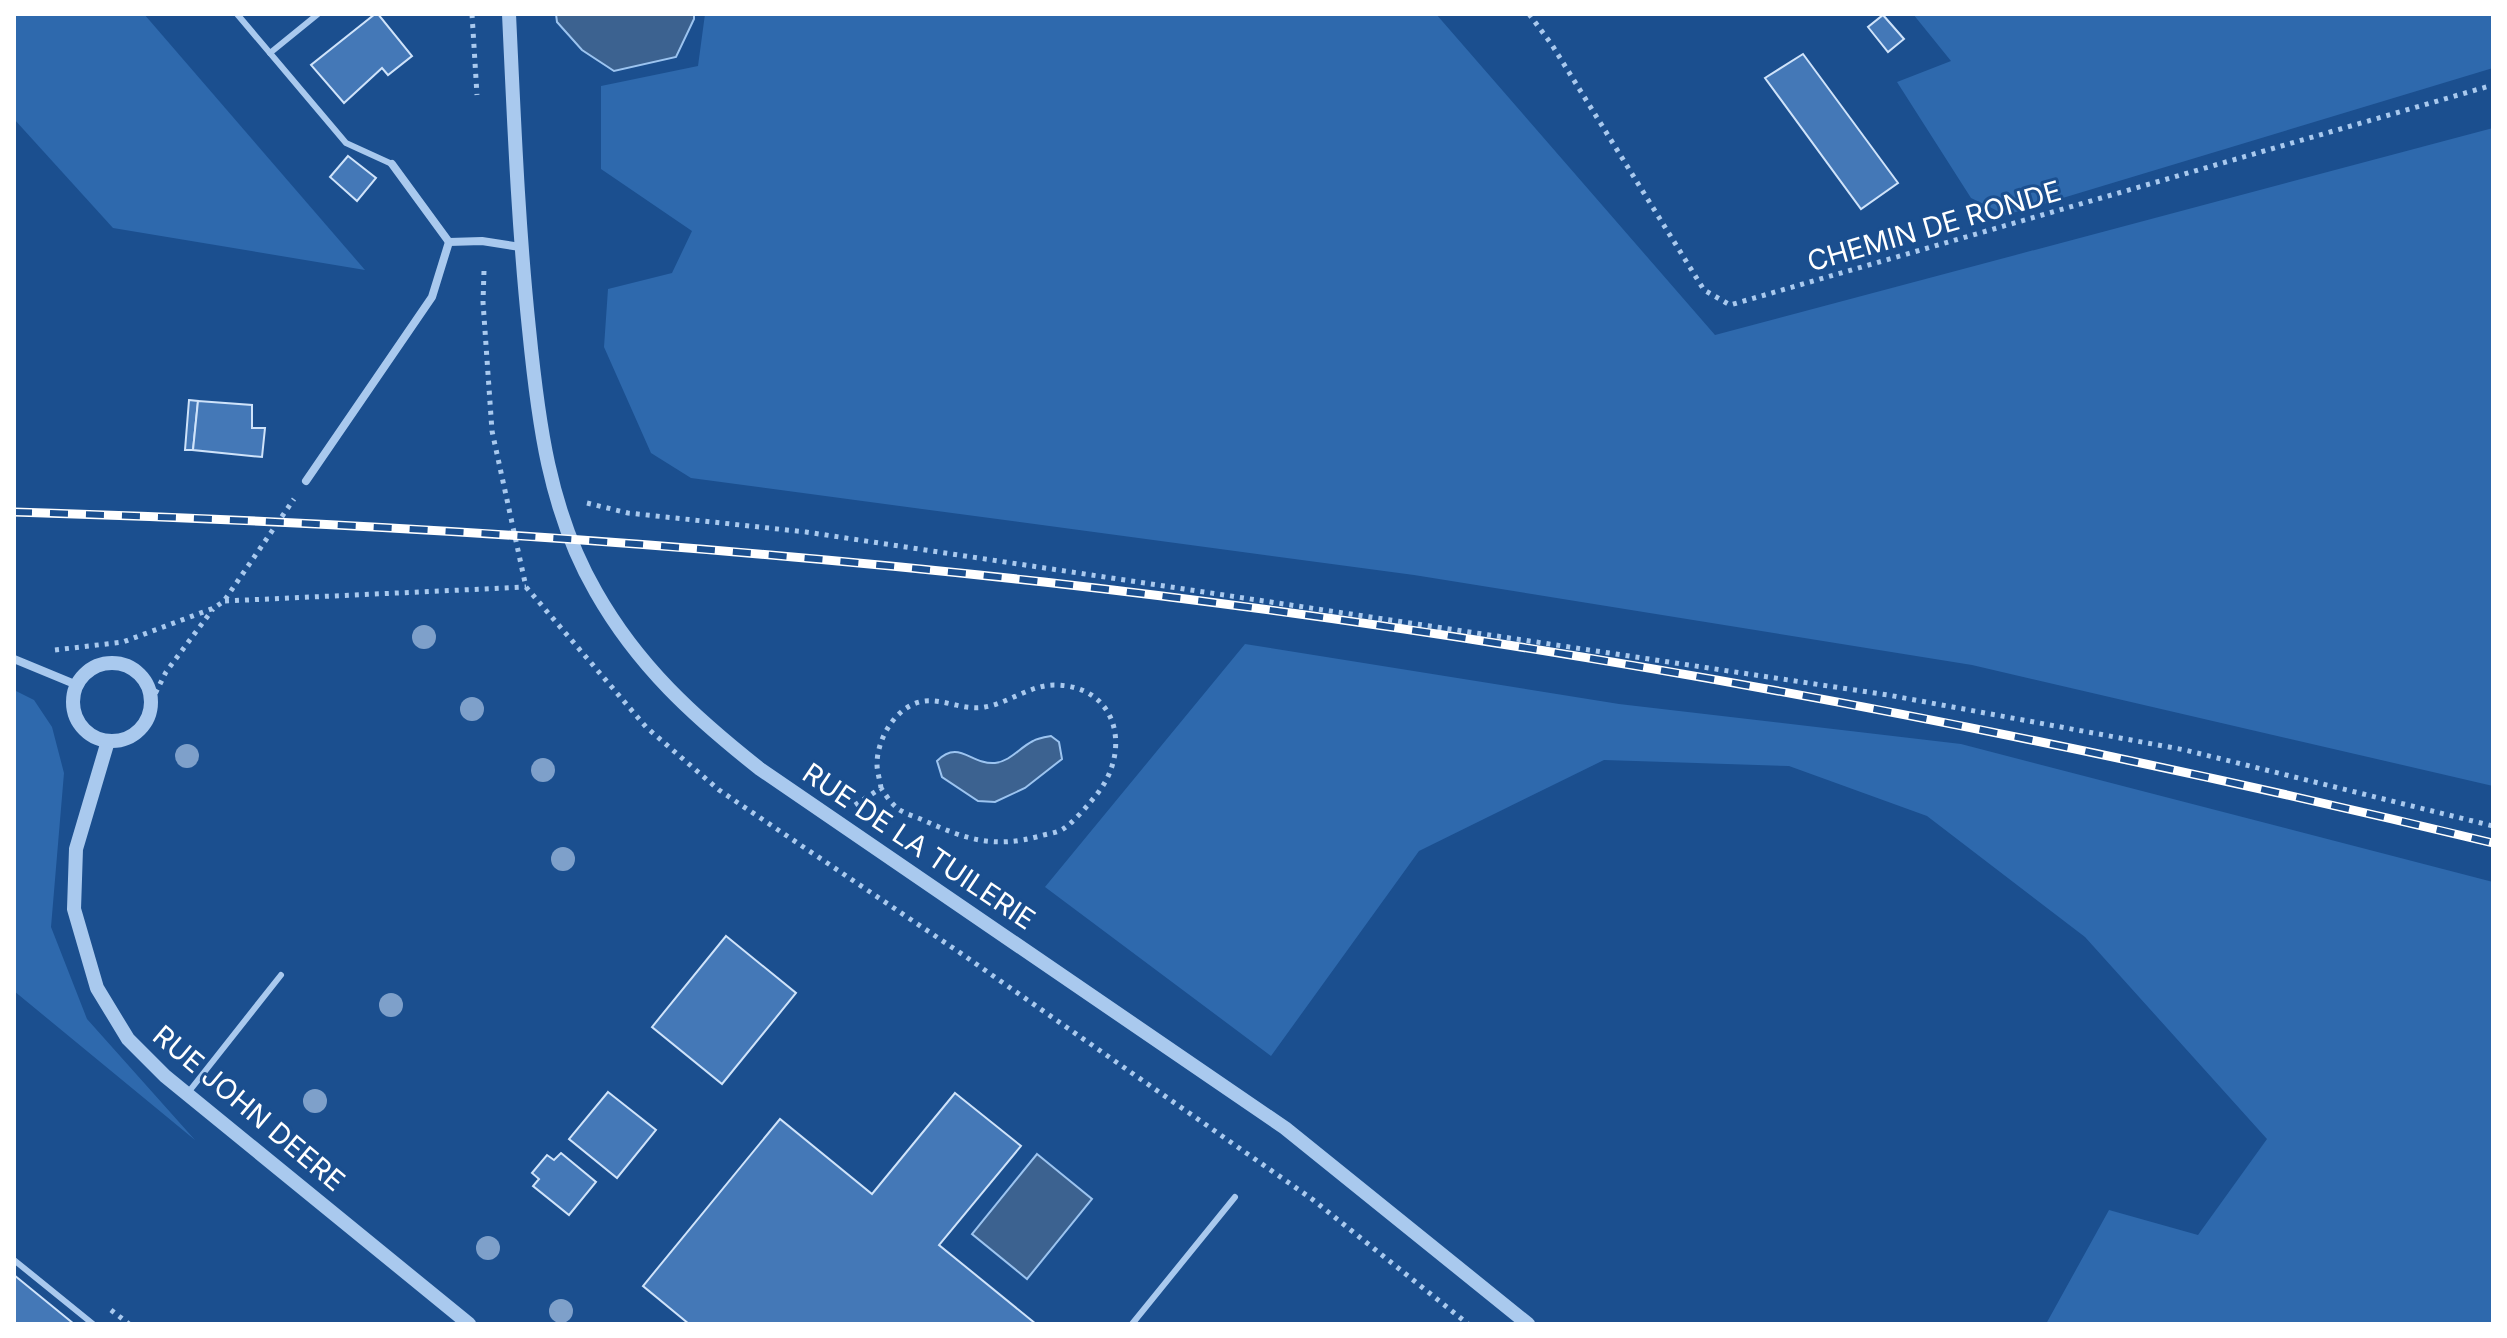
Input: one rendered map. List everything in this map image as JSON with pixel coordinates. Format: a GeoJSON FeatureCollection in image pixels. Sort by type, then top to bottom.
{"type":"FeatureCollection","features":[{"type":"Feature","properties":{"kind":"street","name":"RUE DE LA TUILERIE"},"geometry":{"type":"LineString","coordinates":[[509,14],[520,247],[536,402],[544,448],[570,539],[594,590],[645,663],[680,702],[760,769],[1285,1128],[1528,1324]]}},
{"type":"Feature","properties":{"kind":"street"},"geometry":{"type":"LineString","coordinates":[[392,164],[449,242]]}},
{"type":"Feature","properties":{"kind":"street"},"geometry":{"type":"LineString","coordinates":[[449,242],[482,241],[520,247]]}},
{"type":"Feature","properties":{"kind":"street"},"geometry":{"type":"LineString","coordinates":[[306,481],[432,297],[449,242]]}},
{"type":"Feature","properties":{"kind":"street"},"geometry":{"type":"LineString","coordinates":[[14,659],[77,685]]}},
{"type":"Feature","properties":{"kind":"street"},"geometry":{"type":"LineString","coordinates":[[108,663],[134,669],[149,689],[151,702],[143,726],[121,740],[108,741],[96,737],[78,721],[74,709],[77,685],[85,674],[108,663]]}},
{"type":"Feature","properties":{"kind":"street","name":"RUE JOHN DEERE"},"geometry":{"type":"LineString","coordinates":[[108,741],[76,849],[74,909],[97,988],[128,1039],[165,1076],[469,1324]]}},
{"type":"Feature","properties":{"kind":"lane"},"geometry":{"type":"LineString","coordinates":[[237,14],[346,143],[392,164]]}},
{"type":"Feature","properties":{"kind":"lane"},"geometry":{"type":"LineString","coordinates":[[270,53],[318,14]]}},
{"type":"Feature","properties":{"kind":"lane"},"geometry":{"type":"LineString","coordinates":[[187,1094],[281,975]]}},
{"type":"Feature","properties":{"kind":"lane"},"geometry":{"type":"LineString","coordinates":[[1132,1324],[1235,1197]]}},
{"type":"Feature","properties":{"kind":"lane"},"geometry":{"type":"LineString","coordinates":[[14,1260],[93,1324]]}},
{"type":"Feature","properties":{"kind":"path"},"geometry":{"type":"LineString","coordinates":[[472,14],[477,95]]}},
{"type":"Feature","properties":{"kind":"path","name":"CHEMIN DE RONDE"},"geometry":{"type":"LineString","coordinates":[[1529,14],[1552,45],[1704,290],[1730,305],[2493,85]]}},
{"type":"Feature","properties":{"kind":"path"},"geometry":{"type":"LineString","coordinates":[[45,651],[123,642],[214,608],[224,601],[306,481]]}},
{"type":"Feature","properties":{"kind":"path"},"geometry":{"type":"LineString","coordinates":[[555,494],[628,513],[806,532],[1888,695],[2185,750],[2493,826]]}},
{"type":"Feature","properties":{"kind":"path"},"geometry":{"type":"LineString","coordinates":[[224,601],[526,587]]}},
{"type":"Feature","properties":{"kind":"path"},"geometry":{"type":"LineString","coordinates":[[151,702],[166,672],[214,608]]}},
{"type":"Feature","properties":{"kind":"path"},"geometry":{"type":"LineString","coordinates":[[1050,685],[1076,687],[1094,697],[1114,723],[1117,746],[1113,767],[1097,794],[1063,829],[1027,840],[996,843],[961,838],[897,808],[881,788],[877,761],[886,730],[901,712],[924,701],[978,709],[1050,685]]}},
{"type":"Feature","properties":{"kind":"path"},"geometry":{"type":"LineString","coordinates":[[834,819],[881,788]]}},
{"type":"Feature","properties":{"kind":"shaded area"},"geometry":{"type":"Polygon","coordinates":[[[14,14],[144,14],[365,270],[113,228],[14,119],[14,14]]]}},
{"type":"Feature","properties":{"kind":"shaded area"},"geometry":{"type":"Polygon","coordinates":[[[556,14],[694,14],[694,19],[676,57],[614,71],[582,50],[557,22],[556,14]]]}},
{"type":"Feature","properties":{"kind":"shaded area"},"geometry":{"type":"Polygon","coordinates":[[[705,14],[1436,14],[1715,335],[2493,128],[2493,786],[1972,665],[1414,575],[691,478],[651,453],[604,347],[608,289],[672,273],[692,231],[601,169],[601,86],[698,66],[705,14]]]}},
{"type":"Feature","properties":{"kind":"shaded area"},"geometry":{"type":"Polygon","coordinates":[[[1913,14],[2493,14],[2493,68],[2006,215],[1971,198],[1897,82],[1951,61],[1913,14]]]}},
{"type":"Feature","properties":{"kind":"shaded area"},"geometry":{"type":"Polygon","coordinates":[[[1245,644],[1619,704],[1961,744],[2493,882],[2493,1324],[2046,1324],[2109,1210],[2198,1235],[2267,1139],[2085,937],[1927,816],[1789,766],[1604,760],[1419,851],[1271,1056],[1045,887],[1245,644]]]}},
{"type":"Feature","properties":{"kind":"shaded area"},"geometry":{"type":"Polygon","coordinates":[[[14,690],[34,700],[52,727],[64,773],[51,927],[87,1019],[195,1140],[14,991],[14,690]]]}},
{"type":"Feature","properties":{"kind":"shaded area"},"geometry":{"type":"Polygon","coordinates":[[[1051,736],[1059,742],[1062,759],[1025,788],[995,802],[978,801],[942,777],[937,761],[952,752],[959,752],[987,763],[1001,762],[1035,740],[1051,736]]]}},
{"type":"Feature","properties":{"kind":"shaded area"},"geometry":{"type":"Polygon","coordinates":[[[1037,1154],[1092,1199],[1027,1279],[972,1234],[1037,1154]]]}},
{"type":"Feature","properties":{"kind":"building"},"geometry":{"type":"Polygon","coordinates":[[[375,14],[412,56],[388,75],[382,68],[344,103],[311,65],[375,14]]]}},
{"type":"Feature","properties":{"kind":"building"},"geometry":{"type":"Polygon","coordinates":[[[1883,15],[1904,39],[1888,52],[1868,27],[1883,15]]]}},
{"type":"Feature","properties":{"kind":"building"},"geometry":{"type":"Polygon","coordinates":[[[1803,54],[1898,183],[1861,209],[1765,78],[1803,54]]]}},
{"type":"Feature","properties":{"kind":"building"},"geometry":{"type":"Polygon","coordinates":[[[348,156],[376,178],[357,201],[330,177],[348,156]]]}},
{"type":"Feature","properties":{"kind":"building"},"geometry":{"type":"Polygon","coordinates":[[[189,400],[198,401],[193,450],[185,450],[189,400]]]}},
{"type":"Feature","properties":{"kind":"building"},"geometry":{"type":"Polygon","coordinates":[[[198,401],[252,405],[252,428],[265,428],[262,457],[193,450],[198,401]]]}},
{"type":"Feature","properties":{"kind":"building"},"geometry":{"type":"Polygon","coordinates":[[[726,936],[796,993],[722,1084],[652,1027],[726,936]]]}},
{"type":"Feature","properties":{"kind":"building"},"geometry":{"type":"Polygon","coordinates":[[[608,1092],[656,1130],[617,1178],[569,1139],[608,1092]]]}},
{"type":"Feature","properties":{"kind":"building"},"geometry":{"type":"Polygon","coordinates":[[[955,1093],[1021,1146],[939,1245],[1036,1324],[689,1324],[643,1286],[780,1119],[872,1194],[955,1093]]]}},
{"type":"Feature","properties":{"kind":"building"},"geometry":{"type":"Polygon","coordinates":[[[561,1153],[596,1182],[569,1215],[533,1186],[539,1179],[532,1173],[547,1155],[554,1160],[561,1153]]]}},
{"type":"Feature","properties":{"kind":"building"},"geometry":{"type":"Polygon","coordinates":[[[14,1275],[74,1324],[14,1324],[14,1275]]]}},
{"type":"Feature","properties":{"kind":"railway"},"geometry":{"type":"LineString","coordinates":[[14,512],[530,536],[916,568],[1227,604],[1591,658],[1954,724],[2134,761],[2493,843]]}}]}
